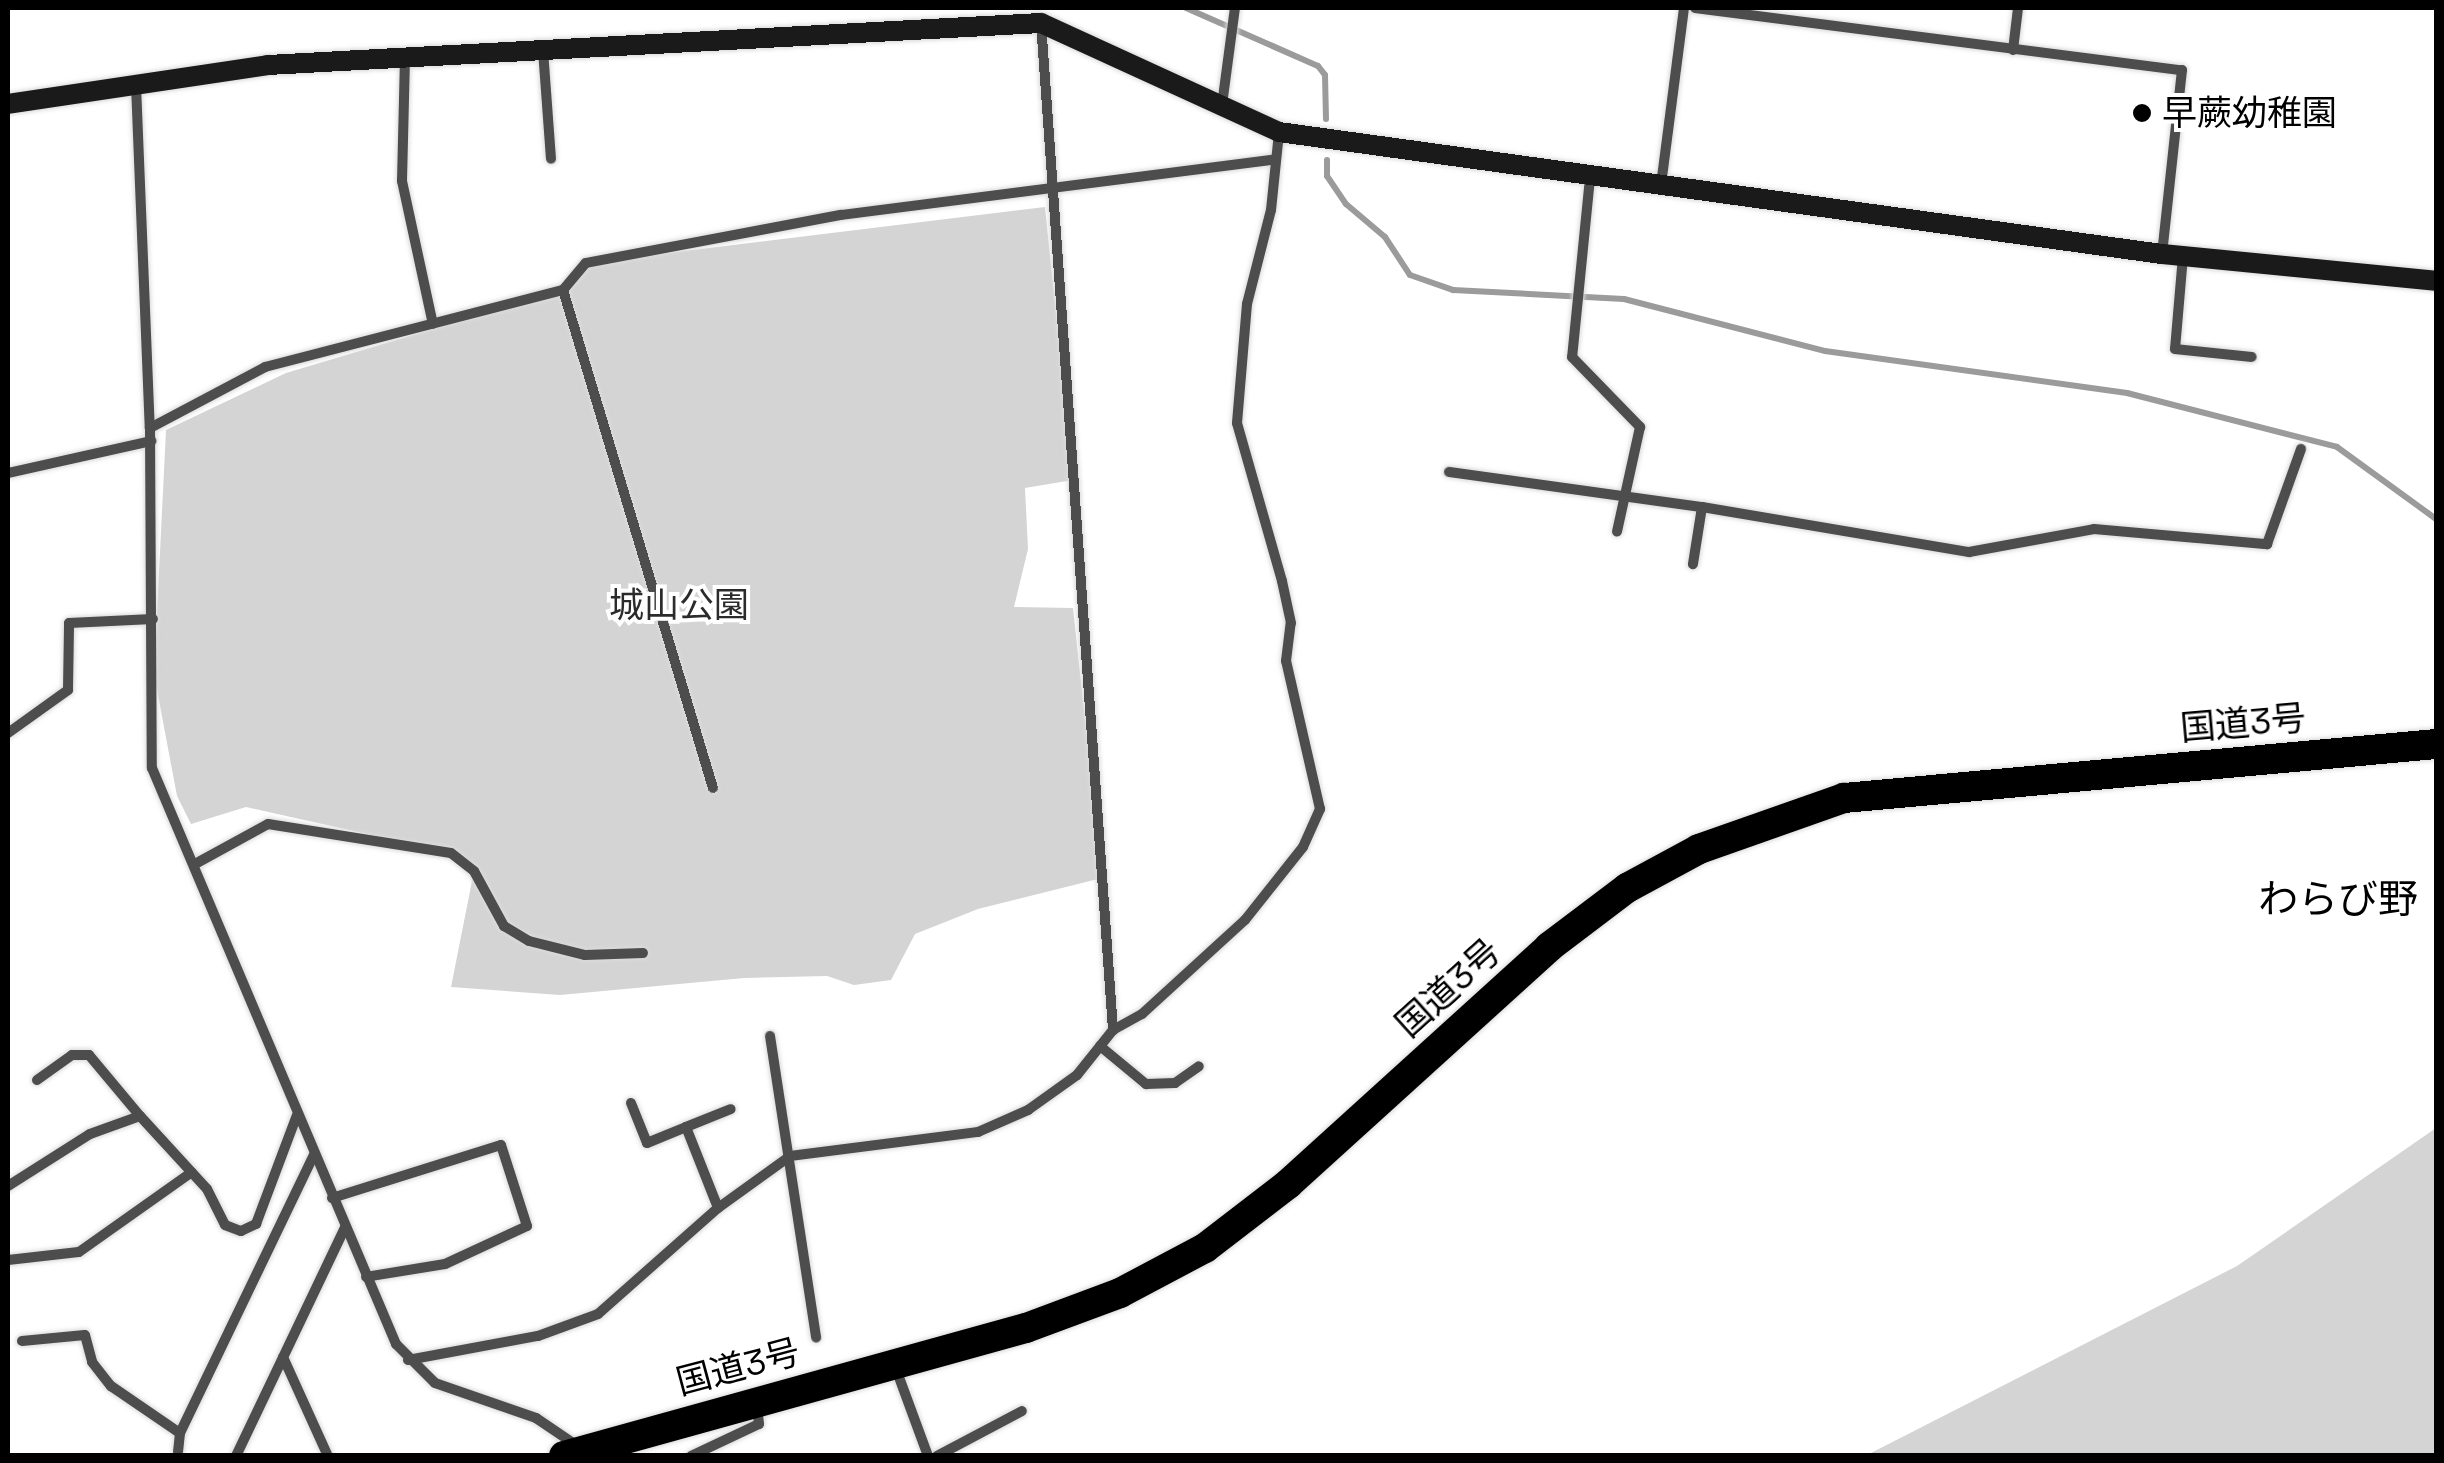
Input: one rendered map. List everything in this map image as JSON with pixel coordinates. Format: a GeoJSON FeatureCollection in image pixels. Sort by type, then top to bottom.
{"type":"FeatureCollection","features":[{"type":"Feature","properties":{"kind":"highway","name":"国道3号"},"geometry":{"type":"LineString","coordinates":[[572,1452],[1042,1322],[1120,1292],[1205,1248],[1288,1184],[1548,946],[1627,888],[1699,848],[1844,798],[2436,744]]}},
{"type":"Feature","properties":{"kind":"street"},"geometry":{"type":"LineString","coordinates":[[1222,106],[1235,8]]}},
{"type":"Feature","properties":{"kind":"street"},"geometry":{"type":"LineString","coordinates":[[1660,189],[1684,8]]}},
{"type":"Feature","properties":{"kind":"street"},"geometry":{"type":"LineString","coordinates":[[1695,8],[2182,70],[2172,255],[2175,349],[2252,358]]}},
{"type":"Feature","properties":{"kind":"street"},"geometry":{"type":"LineString","coordinates":[[2013,50],[2018,8]]}},
{"type":"Feature","properties":{"kind":"street"},"geometry":{"type":"LineString","coordinates":[[1043,15],[1049,186],[1113,1030]]}},
{"type":"Feature","properties":{"kind":"street"},"geometry":{"type":"LineString","coordinates":[[8,104],[136,81],[405,58],[1043,15],[1279,132],[1660,189],[2172,255],[2436,281]]}},
{"type":"Feature","properties":{"kind":"street"},"geometry":{"type":"LineString","coordinates":[[543,50],[550,159]]}},
{"type":"Feature","properties":{"kind":"street"},"geometry":{"type":"LineString","coordinates":[[405,58],[402,181],[432,324]]}},
{"type":"Feature","properties":{"kind":"street"},"geometry":{"type":"LineString","coordinates":[[136,81],[151,441],[152,768],[366,1277],[408,1360],[435,1383],[536,1418],[572,1452]]}},
{"type":"Feature","properties":{"kind":"street"},"geometry":{"type":"LineString","coordinates":[[408,1360],[538,1336],[598,1314],[718,1208],[790,1156],[978,1132],[1028,1110],[1077,1075],[1113,1030],[1142,1014],[1245,920],[1318,826],[1320,808],[1286,660],[1291,623],[1238,423],[1241,347],[1271,210],[1271,160],[1279,132]]}},
{"type":"Feature","properties":{"kind":"street"},"geometry":{"type":"LineString","coordinates":[[150,428],[266,367],[563,290],[586,263],[1049,186],[1271,160]]}},
{"type":"Feature","properties":{"kind":"street"},"geometry":{"type":"LineString","coordinates":[[1590,178],[1572,357],[1640,427],[1617,532]]}},
{"type":"Feature","properties":{"kind":"street"},"geometry":{"type":"LineString","coordinates":[[563,290],[713,788]]}},
{"type":"Feature","properties":{"kind":"street"},"geometry":{"type":"LineString","coordinates":[[8,473],[151,441]]}},
{"type":"Feature","properties":{"kind":"street"},"geometry":{"type":"LineString","coordinates":[[1448,472],[1702,507],[1969,552],[2094,529],[2267,544],[2301,449]]}},
{"type":"Feature","properties":{"kind":"street"},"geometry":{"type":"LineString","coordinates":[[1693,564],[1702,507]]}},
{"type":"Feature","properties":{"kind":"street"},"geometry":{"type":"LineString","coordinates":[[8,733],[68,690],[69,623],[153,619]]}},
{"type":"Feature","properties":{"kind":"street"},"geometry":{"type":"LineString","coordinates":[[195,864],[268,824],[452,853],[474,870],[504,926],[529,941],[585,954],[644,953]]}},
{"type":"Feature","properties":{"kind":"street"},"geometry":{"type":"LineString","coordinates":[[770,1036],[816,1338]]}},
{"type":"Feature","properties":{"kind":"street"},"geometry":{"type":"LineString","coordinates":[[1100,1046],[1146,1084],[1175,1083],[1199,1066]]}},
{"type":"Feature","properties":{"kind":"street"},"geometry":{"type":"LineString","coordinates":[[36,1080],[72,1055],[89,1055],[192,1172],[225,1225],[241,1231],[256,1224],[297,1116]]}},
{"type":"Feature","properties":{"kind":"street"},"geometry":{"type":"LineString","coordinates":[[632,1104],[647,1143],[731,1109]]}},
{"type":"Feature","properties":{"kind":"street"},"geometry":{"type":"LineString","coordinates":[[8,1186],[90,1134],[140,1116]]}},
{"type":"Feature","properties":{"kind":"street"},"geometry":{"type":"LineString","coordinates":[[686,1127],[718,1208]]}},
{"type":"Feature","properties":{"kind":"street"},"geometry":{"type":"LineString","coordinates":[[332,1198],[501,1145],[527,1226],[444,1264],[366,1277]]}},
{"type":"Feature","properties":{"kind":"street"},"geometry":{"type":"LineString","coordinates":[[180,1454],[180,1433],[314,1154]]}},
{"type":"Feature","properties":{"kind":"street"},"geometry":{"type":"LineString","coordinates":[[8,1260],[79,1252],[192,1172]]}},
{"type":"Feature","properties":{"kind":"street"},"geometry":{"type":"LineString","coordinates":[[236,1456],[345,1226]]}},
{"type":"Feature","properties":{"kind":"street"},"geometry":{"type":"LineString","coordinates":[[22,1342],[85,1335],[92,1362],[111,1386],[180,1433]]}},
{"type":"Feature","properties":{"kind":"street"},"geometry":{"type":"LineString","coordinates":[[283,1357],[328,1456]]}},
{"type":"Feature","properties":{"kind":"street"},"geometry":{"type":"LineString","coordinates":[[894,1363],[928,1456]]}},
{"type":"Feature","properties":{"kind":"street"},"geometry":{"type":"LineString","coordinates":[[691,1456],[759,1424],[756,1400]]}},
{"type":"Feature","properties":{"kind":"street"},"geometry":{"type":"LineString","coordinates":[[937,1456],[1022,1410]]}},
{"type":"Feature","properties":{"kind":"green space","name":"城山公園"},"geometry":{"type":"Polygon","coordinates":[[[1045,207],[1073,480],[1025,488],[1028,549],[1014,607],[1073,608],[1102,878],[978,909],[915,934],[891,980],[854,985],[827,976],[744,978],[560,995],[451,987],[474,871],[452,853],[246,807],[191,824],[177,796],[154,674],[166,430],[286,373],[563,290],[586,263],[1045,207]]]}},
{"type":"Feature","properties":{"kind":"green space"},"geometry":{"type":"Polygon","coordinates":[[[2436,1128],[2436,1455],[1867,1455],[2237,1266],[2436,1128]]]}},
{"type":"Feature","properties":{"kind":"waterway"},"geometry":{"type":"LineString","coordinates":[[1186,8],[1318,66],[1325,75],[1326,119]]}},
{"type":"Feature","properties":{"kind":"waterway"},"geometry":{"type":"LineString","coordinates":[[1327,160],[1327,176],[1346,204],[1385,237],[1410,275],[1453,290],[1624,299],[1825,351],[2127,393],[2337,447],[2436,519]]}},
{"type":"Feature","properties":{"kind":"place","name":"早蕨幼稚園"},"geometry":{"type":"Point","coordinates":[2142,113]}},
{"type":"Feature","properties":{"kind":"district","name":"わらび野"},"geometry":{"type":"Point","coordinates":[2338,900]}}]}
